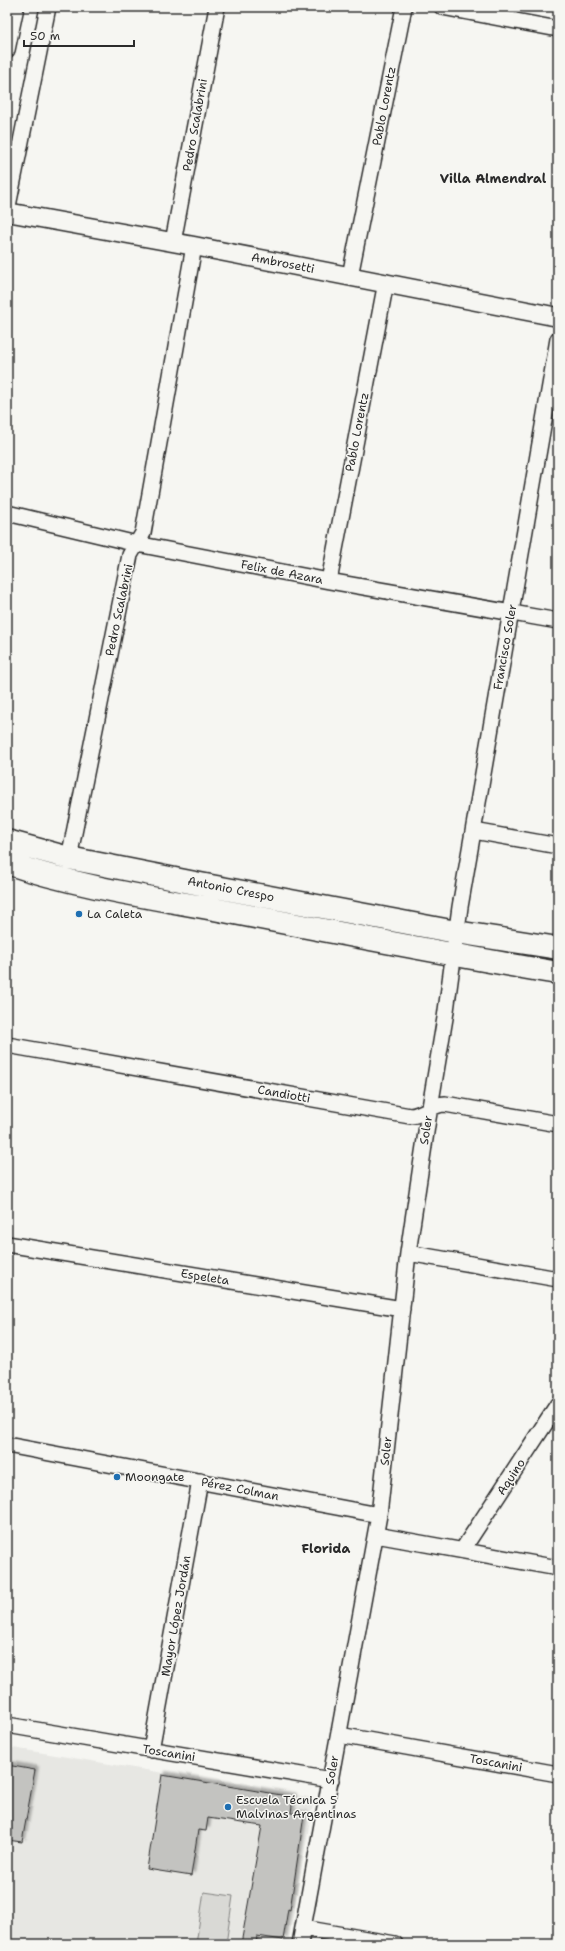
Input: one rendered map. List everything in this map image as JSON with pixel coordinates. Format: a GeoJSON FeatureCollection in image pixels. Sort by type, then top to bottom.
{"type":"FeatureCollection","features":[{"type":"Feature","properties":{"kind":"main road","name":"Antonio Crespo"},"geometry":{"type":"LineString","coordinates":[[7,841],[68,858],[456,932],[558,948]]}},
{"type":"Feature","properties":{"kind":"main road","name":"Antonio Crespo"},"geometry":{"type":"LineString","coordinates":[[7,864],[140,895],[453,955],[558,972]]}},
{"type":"Feature","properties":{"kind":"street"},"geometry":{"type":"LineString","coordinates":[[7,50],[16,7]]}},
{"type":"Feature","properties":{"kind":"street"},"geometry":{"type":"LineString","coordinates":[[7,212],[48,7]]}},
{"type":"Feature","properties":{"kind":"street","name":"Pedro Scalabrini"},"geometry":{"type":"LineString","coordinates":[[173,242],[217,7]]}},
{"type":"Feature","properties":{"kind":"street","name":"Pablo Lorentz"},"geometry":{"type":"LineString","coordinates":[[350,276],[404,7]]}},
{"type":"Feature","properties":{"kind":"street"},"geometry":{"type":"LineString","coordinates":[[442,7],[558,29]]}},
{"type":"Feature","properties":{"kind":"street","name":"Ambrosetti"},"geometry":{"type":"LineString","coordinates":[[7,212],[386,282],[558,317]]}},
{"type":"Feature","properties":{"kind":"street","name":"Pedro Scalabrini"},"geometry":{"type":"LineString","coordinates":[[68,858],[130,555],[143,533],[194,246]]}},
{"type":"Feature","properties":{"kind":"street","name":"Pablo Lorentz"},"geometry":{"type":"LineString","coordinates":[[329,581],[386,282]]}},
{"type":"Feature","properties":{"kind":"street","name":"Francisco Soler"},"geometry":{"type":"LineString","coordinates":[[453,955],[558,339]]}},
{"type":"Feature","properties":{"kind":"street","name":"Felix de Azara"},"geometry":{"type":"LineString","coordinates":[[7,514],[137,544],[329,581],[558,621]]}},
{"type":"Feature","properties":{"kind":"street"},"geometry":{"type":"LineString","coordinates":[[474,831],[558,846]]}},
{"type":"Feature","properties":{"kind":"street","name":"Soler"},"geometry":{"type":"LineString","coordinates":[[300,1944],[379,1515],[408,1253],[453,955]]}},
{"type":"Feature","properties":{"kind":"street","name":"Candiotti"},"geometry":{"type":"LineString","coordinates":[[7,1045],[410,1116],[423,1113],[439,1104],[445,1104],[558,1124]]}},
{"type":"Feature","properties":{"kind":"street","name":"Espeleta"},"geometry":{"type":"LineString","coordinates":[[7,1244],[402,1309]]}},
{"type":"Feature","properties":{"kind":"street"},"geometry":{"type":"LineString","coordinates":[[408,1253],[558,1279]]}},
{"type":"Feature","properties":{"kind":"street","name":"Aquino"},"geometry":{"type":"LineString","coordinates":[[463,1549],[558,1404]]}},
{"type":"Feature","properties":{"kind":"street","name":"Pérez Colman"},"geometry":{"type":"LineString","coordinates":[[7,1445],[379,1515]]}},
{"type":"Feature","properties":{"kind":"street","name":"Mayor López Jordán"},"geometry":{"type":"LineString","coordinates":[[151,1750],[200,1481]]}},
{"type":"Feature","properties":{"kind":"street"},"geometry":{"type":"LineString","coordinates":[[376,1534],[463,1549],[558,1568]]}},
{"type":"Feature","properties":{"kind":"street","name":"Toscanini"},"geometry":{"type":"LineString","coordinates":[[7,1725],[330,1780]]}},
{"type":"Feature","properties":{"kind":"street","name":"Toscanini"},"geometry":{"type":"LineString","coordinates":[[339,1735],[558,1774]]}},
{"type":"Feature","properties":{"kind":"street"},"geometry":{"type":"LineString","coordinates":[[303,1928],[395,1944]]}},
{"type":"Feature","properties":{"kind":"shaded area"},"geometry":{"type":"Polygon","coordinates":[[[7,1747],[314,1798],[288,1944],[34,1944],[7,1939],[7,1747]]]}},
{"type":"Feature","properties":{"kind":"shaded area"},"geometry":{"type":"Polygon","coordinates":[[[204,1892],[233,1896],[226,1944],[196,1944],[204,1892]]]}},
{"type":"Feature","properties":{"kind":"building"},"geometry":{"type":"Polygon","coordinates":[[[7,1765],[35,1770],[22,1842],[7,1840],[7,1765]]]}},
{"type":"Feature","properties":{"kind":"building"},"geometry":{"type":"Polygon","coordinates":[[[162,1775],[293,1797],[291,1813],[304,1815],[290,1910],[288,1909],[283,1940],[257,1936],[256,1944],[241,1944],[262,1826],[208,1818],[206,1831],[198,1830],[191,1876],[147,1869],[162,1775]]]}},
{"type":"Feature","properties":{"kind":"place","name":"La Caleta"},"geometry":{"type":"Point","coordinates":[79,914]}},
{"type":"Feature","properties":{"kind":"place","name":"Moongate"},"geometry":{"type":"Point","coordinates":[117,1477]}},
{"type":"Feature","properties":{"kind":"place","name":"Escuela Técnica 5 Malvinas Argentinas"},"geometry":{"type":"Point","coordinates":[228,1807]}},
{"type":"Feature","properties":{"kind":"district","name":"Villa Almendral"},"geometry":{"type":"Point","coordinates":[493,178]}},
{"type":"Feature","properties":{"kind":"district","name":"Florida"},"geometry":{"type":"Point","coordinates":[326,1548]}}]}
